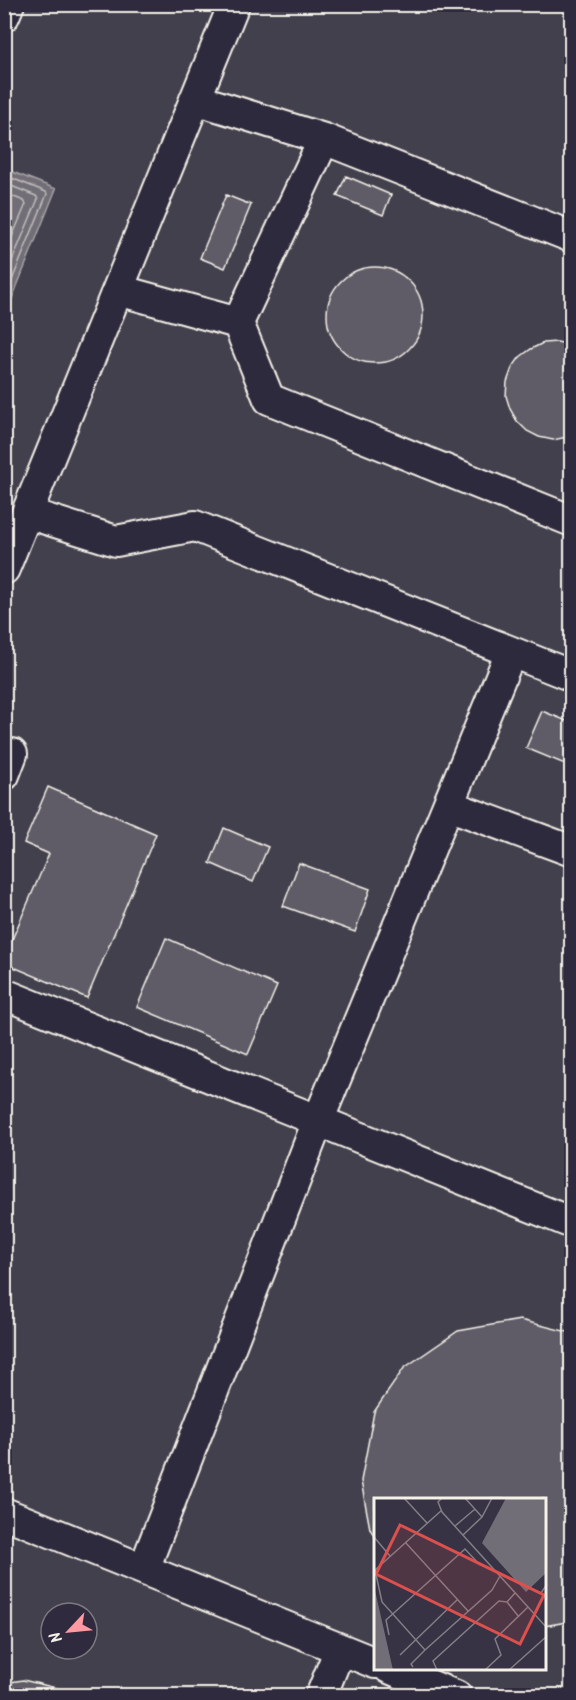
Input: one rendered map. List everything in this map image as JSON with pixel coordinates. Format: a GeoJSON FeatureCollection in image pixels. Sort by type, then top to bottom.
{"type":"FeatureCollection","features":[{"type":"Feature","properties":{"kind":"lane"},"geometry":{"type":"LineString","coordinates":[[4,16],[9,4]]}},
{"type":"Feature","properties":{"kind":"lane"},"geometry":{"type":"LineString","coordinates":[[4,569],[234,4]]}},
{"type":"Feature","properties":{"kind":"lane"},"geometry":{"type":"LineString","coordinates":[[195,99],[324,139],[572,237]]}},
{"type":"Feature","properties":{"kind":"lane"},"geometry":{"type":"LineString","coordinates":[[324,139],[238,323],[269,399],[572,520]]}},
{"type":"Feature","properties":{"kind":"lane"},"geometry":{"type":"LineString","coordinates":[[118,290],[238,323]]}},
{"type":"Feature","properties":{"kind":"lane"},"geometry":{"type":"LineString","coordinates":[[27,513],[116,541],[195,526],[572,676]]}},
{"type":"Feature","properties":{"kind":"lane"},"geometry":{"type":"LineString","coordinates":[[144,1569],[318,1121],[511,652]]}},
{"type":"Feature","properties":{"kind":"lane"},"geometry":{"type":"LineString","coordinates":[[448,805],[572,851]]}},
{"type":"Feature","properties":{"kind":"lane"},"geometry":{"type":"LineString","coordinates":[[4,994],[571,1221]]}},
{"type":"Feature","properties":{"kind":"lane"},"geometry":{"type":"LineString","coordinates":[[4,1513],[374,1663]]}},
{"type":"Feature","properties":{"kind":"lane"},"geometry":{"type":"LineString","coordinates":[[321,1695],[340,1649]]}},
{"type":"Feature","properties":{"kind":"lane"},"geometry":{"type":"LineString","coordinates":[[394,1670],[456,1695]]}},
{"type":"Feature","properties":{"kind":"shaded area"},"geometry":{"type":"Polygon","coordinates":[[[5,5],[571,5],[571,1695],[5,1696],[4,316],[56,190],[5,169],[5,5]]]}},
{"type":"Feature","properties":{"kind":"water"},"geometry":{"type":"Polygon","coordinates":[[[5,169],[56,189],[5,316],[5,169]]]}},
{"type":"Feature","properties":{"kind":"building"},"geometry":{"type":"Polygon","coordinates":[[[346,176],[391,195],[383,215],[337,196],[346,176]]]}},
{"type":"Feature","properties":{"kind":"building"},"geometry":{"type":"Polygon","coordinates":[[[226,195],[251,205],[225,268],[200,258],[226,195]]]}},
{"type":"Feature","properties":{"kind":"building"},"geometry":{"type":"Polygon","coordinates":[[[375,267],[394,270],[409,281],[420,296],[423,315],[420,334],[409,349],[394,360],[375,363],[356,360],[341,349],[330,334],[327,315],[330,296],[341,281],[356,270],[375,267]]]}},
{"type":"Feature","properties":{"kind":"building"},"geometry":{"type":"Polygon","coordinates":[[[557,342],[572,345],[572,436],[553,440],[527,431],[517,421],[506,396],[507,382],[512,368],[520,357],[543,343],[557,342]]]}},
{"type":"Feature","properties":{"kind":"building"},"geometry":{"type":"Polygon","coordinates":[[[542,711],[572,723],[572,767],[526,748],[542,711]]]}},
{"type":"Feature","properties":{"kind":"building"},"geometry":{"type":"Polygon","coordinates":[[[48,787],[156,834],[87,998],[4,963],[4,958],[49,854],[24,843],[48,787]]]}},
{"type":"Feature","properties":{"kind":"building"},"geometry":{"type":"Polygon","coordinates":[[[224,828],[268,847],[253,882],[210,863],[224,828]]]}},
{"type":"Feature","properties":{"kind":"building"},"geometry":{"type":"Polygon","coordinates":[[[299,863],[370,889],[355,932],[283,906],[299,863]]]}},
{"type":"Feature","properties":{"kind":"building"},"geometry":{"type":"Polygon","coordinates":[[[166,938],[277,986],[248,1054],[137,1007],[166,938]]]}},
{"type":"Feature","properties":{"kind":"building"},"geometry":{"type":"Polygon","coordinates":[[[520,1320],[572,1333],[572,1621],[546,1626],[546,1498],[374,1498],[374,1535],[370,1529],[361,1481],[374,1412],[404,1368],[458,1331],[520,1320]]]}},
{"type":"Feature","properties":{"kind":"building"},"geometry":{"type":"Polygon","coordinates":[[[23,1680],[86,1696],[4,1696],[4,1683],[23,1680]]]}}]}
